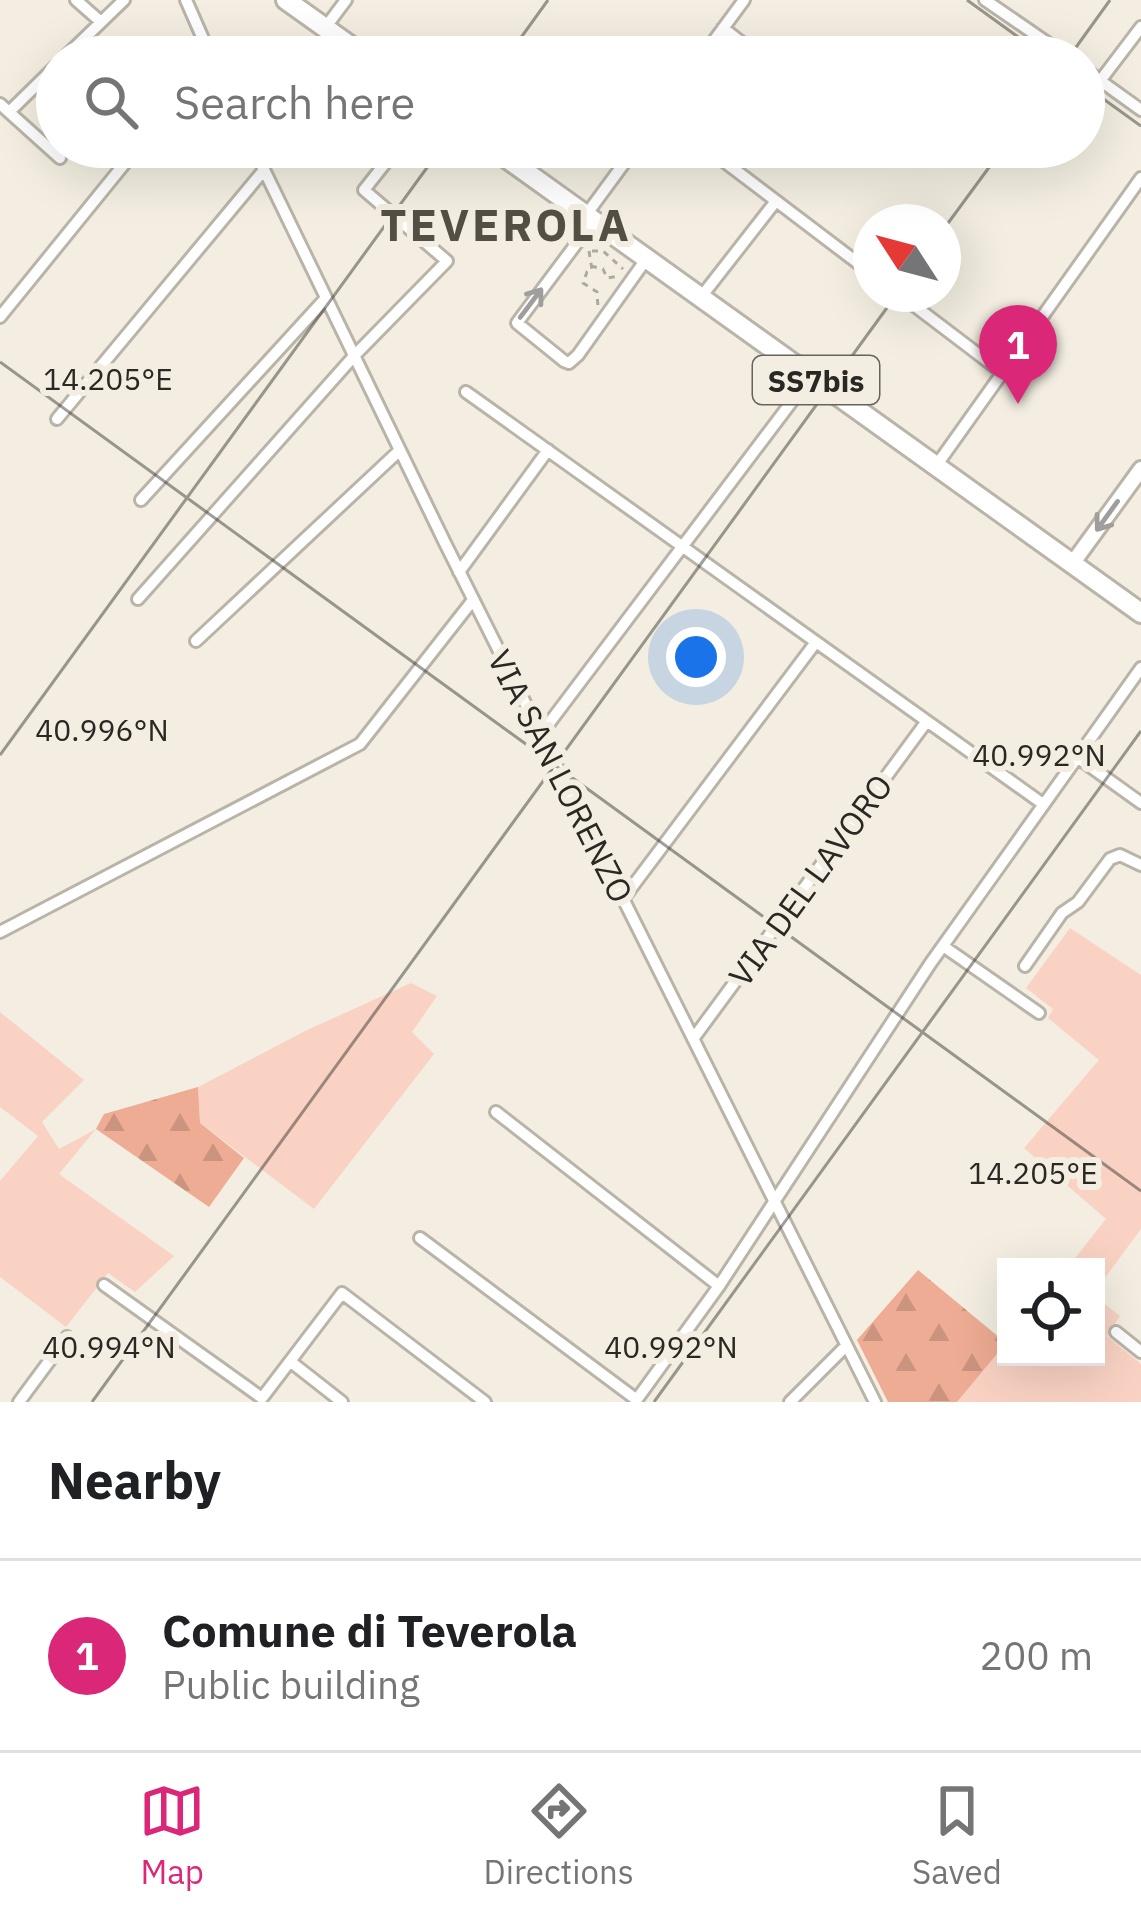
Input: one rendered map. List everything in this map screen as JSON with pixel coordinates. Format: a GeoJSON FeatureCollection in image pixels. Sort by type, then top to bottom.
{"type":"FeatureCollection","features":[{"type":"Feature","properties":{"kind":"main road"},"geometry":{"type":"LineString","coordinates":[[286,0],[336,36]]}},
{"type":"Feature","properties":{"kind":"main road","name":"SS7bis"},"geometry":{"type":"LineString","coordinates":[[520,168],[590,218],[640,266],[701,298],[1141,614]]}},
{"type":"Feature","properties":{"kind":"street"},"geometry":{"type":"LineString","coordinates":[[76,0],[101,22]]}},
{"type":"Feature","properties":{"kind":"street"},"geometry":{"type":"LineString","coordinates":[[87,36],[124,0]]}},
{"type":"Feature","properties":{"kind":"street"},"geometry":{"type":"LineString","coordinates":[[186,0],[202,36]]}},
{"type":"Feature","properties":{"kind":"street"},"geometry":{"type":"LineString","coordinates":[[325,28],[346,0]]}},
{"type":"Feature","properties":{"kind":"street"},"geometry":{"type":"LineString","coordinates":[[717,36],[744,0]]}},
{"type":"Feature","properties":{"kind":"street"},"geometry":{"type":"LineString","coordinates":[[985,0],[1001,4],[1038,36]]}},
{"type":"Feature","properties":{"kind":"street"},"geometry":{"type":"LineString","coordinates":[[1105,74],[1141,27]]}},
{"type":"Feature","properties":{"kind":"street"},"geometry":{"type":"LineString","coordinates":[[723,28],[733,36]]}},
{"type":"Feature","properties":{"kind":"street"},"geometry":{"type":"LineString","coordinates":[[36,82],[4,108],[36,137]]}},
{"type":"Feature","properties":{"kind":"street"},"geometry":{"type":"LineString","coordinates":[[1105,84],[1141,110]]}},
{"type":"Feature","properties":{"kind":"street"},"geometry":{"type":"LineString","coordinates":[[0,317],[121,168]]}},
{"type":"Feature","properties":{"kind":"street"},"geometry":{"type":"LineString","coordinates":[[138,598],[354,356],[447,261],[364,190],[381,168]]}},
{"type":"Feature","properties":{"kind":"street"},"geometry":{"type":"LineString","coordinates":[[622,168],[517,323],[568,363],[640,266]]}},
{"type":"Feature","properties":{"kind":"street"},"geometry":{"type":"LineString","coordinates":[[733,168],[853,259]]}},
{"type":"Feature","properties":{"kind":"street"},"geometry":{"type":"LineString","coordinates":[[57,419],[264,170]]}},
{"type":"Feature","properties":{"kind":"street","name":"VIA SAN LORENZO"},"geometry":{"type":"LineString","coordinates":[[264,170],[459,572],[874,1402]]}},
{"type":"Feature","properties":{"kind":"street"},"geometry":{"type":"LineString","coordinates":[[936,466],[1141,178]]}},
{"type":"Feature","properties":{"kind":"street"},"geometry":{"type":"LineString","coordinates":[[701,298],[776,201]]}},
{"type":"Feature","properties":{"kind":"street"},"geometry":{"type":"LineString","coordinates":[[141,500],[326,298]]}},
{"type":"Feature","properties":{"kind":"street"},"geometry":{"type":"LineString","coordinates":[[923,312],[1003,373]]}},
{"type":"Feature","properties":{"kind":"street"},"geometry":{"type":"LineString","coordinates":[[541,734],[811,376]]}},
{"type":"Feature","properties":{"kind":"street"},"geometry":{"type":"LineString","coordinates":[[466,392],[1042,804]]}},
{"type":"Feature","properties":{"kind":"street"},"geometry":{"type":"LineString","coordinates":[[196,641],[400,450]]}},
{"type":"Feature","properties":{"kind":"street"},"geometry":{"type":"LineString","coordinates":[[459,572],[548,450]]}},
{"type":"Feature","properties":{"kind":"street"},"geometry":{"type":"LineString","coordinates":[[1072,564],[1141,469]]}},
{"type":"Feature","properties":{"kind":"street"},"geometry":{"type":"LineString","coordinates":[[0,932],[360,745],[473,600]]}},
{"type":"Feature","properties":{"kind":"street"},"geometry":{"type":"LineString","coordinates":[[623,899],[816,642]]}},
{"type":"Feature","properties":{"kind":"street"},"geometry":{"type":"LineString","coordinates":[[420,1238],[636,1401],[719,1286],[943,946],[1141,668]]}},
{"type":"Feature","properties":{"kind":"street","name":"VIA DEL LAVORO"},"geometry":{"type":"LineString","coordinates":[[693,1039],[927,721]]}},
{"type":"Feature","properties":{"kind":"street"},"geometry":{"type":"LineString","coordinates":[[1077,757],[1141,803]]}},
{"type":"Feature","properties":{"kind":"street"},"geometry":{"type":"LineString","coordinates":[[1025,966],[1062,913],[1078,902],[1110,859],[1120,855],[1141,865]]}},
{"type":"Feature","properties":{"kind":"street"},"geometry":{"type":"LineString","coordinates":[[943,946],[1039,1013]]}},
{"type":"Feature","properties":{"kind":"street"},"geometry":{"type":"LineString","coordinates":[[496,1112],[719,1286]]}},
{"type":"Feature","properties":{"kind":"street"},"geometry":{"type":"LineString","coordinates":[[104,1285],[262,1398],[342,1293],[485,1402]]}},
{"type":"Feature","properties":{"kind":"street"},"geometry":{"type":"LineString","coordinates":[[1117,1332],[1141,1352]]}},
{"type":"Feature","properties":{"kind":"street"},"geometry":{"type":"LineString","coordinates":[[19,1402],[68,1336]]}},
{"type":"Feature","properties":{"kind":"street"},"geometry":{"type":"LineString","coordinates":[[790,1402],[846,1346]]}},
{"type":"Feature","properties":{"kind":"street"},"geometry":{"type":"LineString","coordinates":[[291,1362],[342,1402]]}},
{"type":"Feature","properties":{"kind":"path"},"geometry":{"type":"LineString","coordinates":[[589,251],[591,266],[583,283],[597,292],[598,311],[604,314]]}},
{"type":"Feature","properties":{"kind":"path"},"geometry":{"type":"LineString","coordinates":[[579,254],[603,251],[617,260],[625,274]]}},
{"type":"Feature","properties":{"kind":"path"},"geometry":{"type":"LineString","coordinates":[[591,266],[602,269],[607,278],[640,266]]}},
{"type":"Feature","properties":{"kind":"shaded area"},"geometry":{"type":"Polygon","coordinates":[[[1070,928],[1141,975],[1141,1229],[1105,1278],[1105,1258],[1075,1258],[1106,1219],[1024,1148],[1099,1060],[1048,1018],[1053,1009],[1026,988],[1070,928]]]}},
{"type":"Feature","properties":{"kind":"shaded area"},"geometry":{"type":"Polygon","coordinates":[[[411,983],[437,996],[412,1032],[434,1054],[314,1209],[200,1123],[198,1087],[411,983]]]}},
{"type":"Feature","properties":{"kind":"shaded area"},"geometry":{"type":"Polygon","coordinates":[[[0,1012],[84,1080],[42,1122],[59,1149],[96,1129],[59,1174],[174,1256],[135,1292],[108,1273],[66,1327],[0,1277],[0,1181],[38,1136],[0,1107],[0,1012]]]}},
{"type":"Feature","properties":{"kind":"shaded area"},"geometry":{"type":"Polygon","coordinates":[[[1105,1304],[1120,1316],[1107,1336],[1141,1364],[1141,1402],[957,1402],[997,1353],[997,1366],[1105,1366],[1105,1304]]]}},
{"type":"Feature","properties":{"kind":"green space"},"geometry":{"type":"Polygon","coordinates":[[[198,1087],[200,1123],[244,1158],[209,1207],[96,1129],[104,1114],[198,1087]]]}},
{"type":"Feature","properties":{"kind":"green space"},"geometry":{"type":"Polygon","coordinates":[[[918,1270],[997,1336],[997,1354],[957,1402],[888,1402],[857,1340],[918,1270]]]}},
{"type":"Feature","properties":{"kind":"place","name":"Comune di Teverola"},"geometry":{"type":"Point","coordinates":[1018,404]}},
{"type":"Feature","properties":{"kind":"district","name":"TEVEROLA"},"geometry":{"type":"Point","coordinates":[506,224]}}]}
